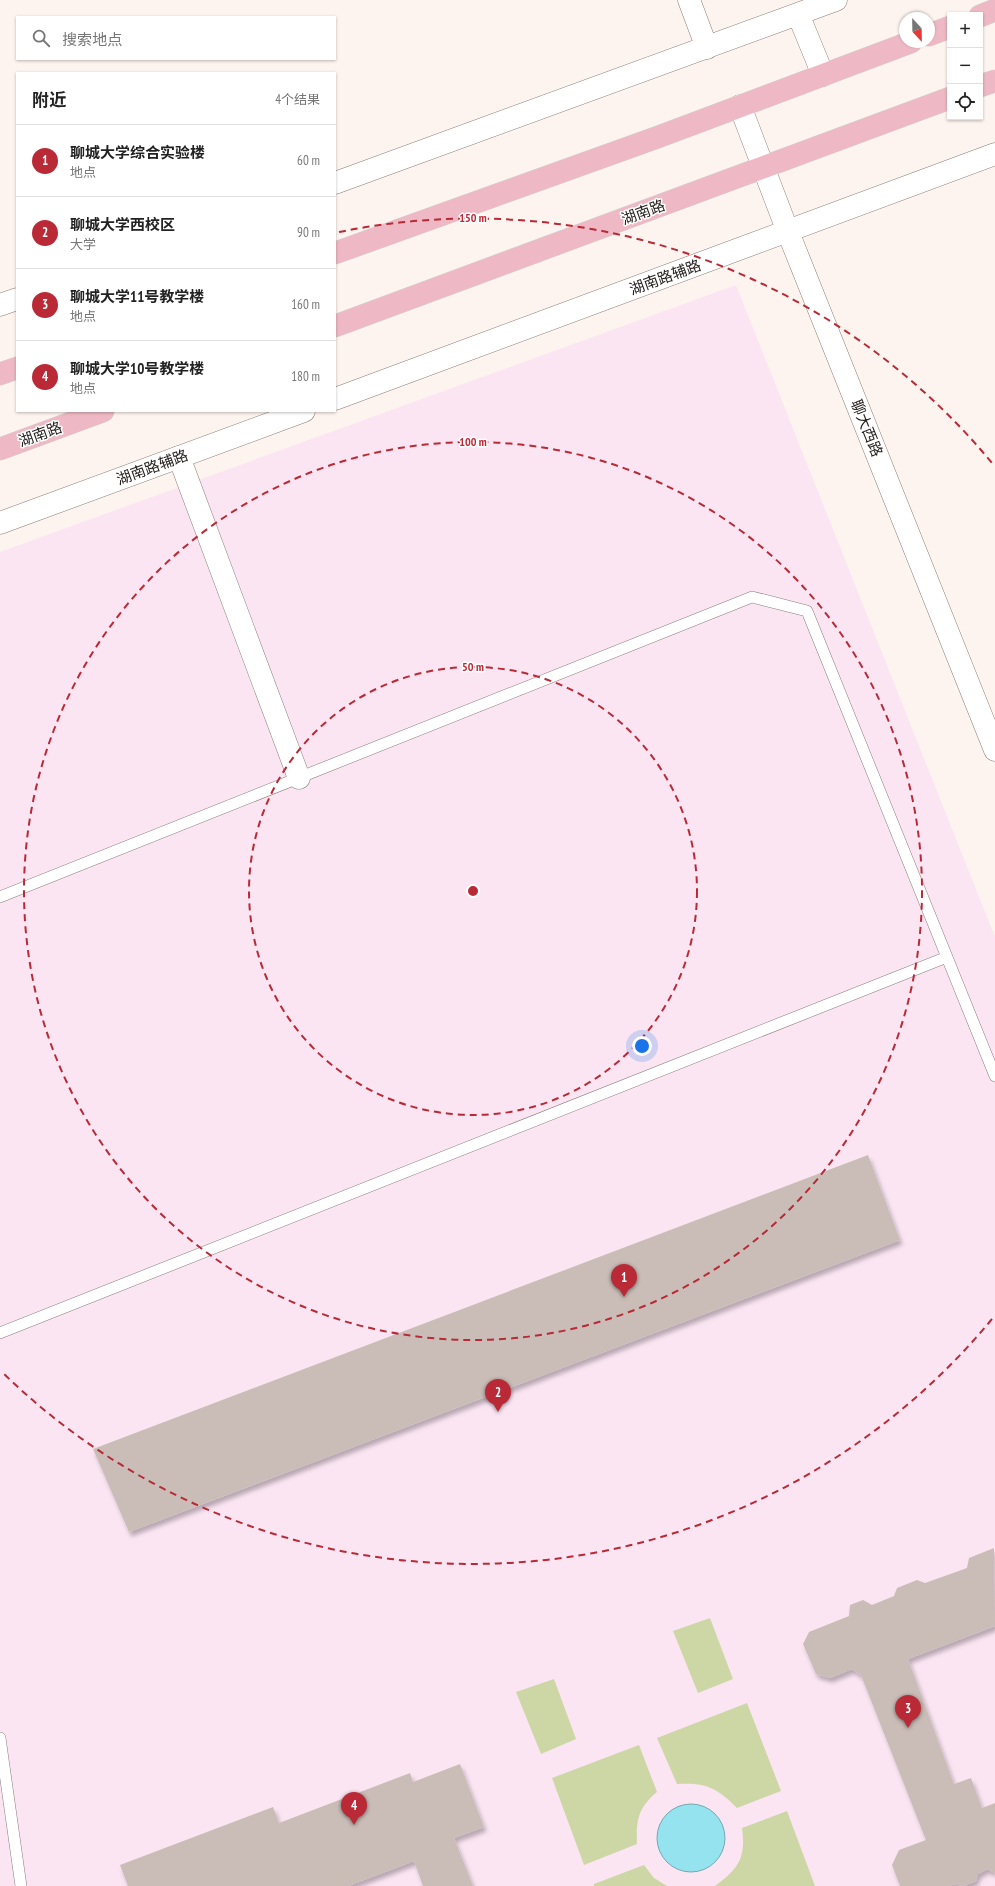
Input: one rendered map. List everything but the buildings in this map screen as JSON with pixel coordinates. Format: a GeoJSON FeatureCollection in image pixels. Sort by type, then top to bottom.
{"type":"FeatureCollection","features":[{"type":"Feature","properties":{"kind":"main road"},"geometry":{"type":"LineString","coordinates":[[983,15],[995,10]]}},
{"type":"Feature","properties":{"kind":"main road"},"geometry":{"type":"LineString","coordinates":[[935,33],[947,28]]}},
{"type":"Feature","properties":{"kind":"main road"},"geometry":{"type":"LineString","coordinates":[[336,253],[740,106],[899,46]]}},
{"type":"Feature","properties":{"kind":"main road"},"geometry":{"type":"LineString","coordinates":[[983,85],[995,81]]}},
{"type":"Feature","properties":{"kind":"main road","name":"湖南路"},"geometry":{"type":"LineString","coordinates":[[336,326],[947,99]]}},
{"type":"Feature","properties":{"kind":"main road"},"geometry":{"type":"LineString","coordinates":[[0,374],[16,368]]}},
{"type":"Feature","properties":{"kind":"main road","name":"湖南路"},"geometry":{"type":"LineString","coordinates":[[0,449],[100,412]]}},
{"type":"Feature","properties":{"kind":"street"},"geometry":{"type":"LineString","coordinates":[[689,0],[707,48]]}},
{"type":"Feature","properties":{"kind":"street"},"geometry":{"type":"LineString","coordinates":[[336,183],[836,0]]}},
{"type":"Feature","properties":{"kind":"street"},"geometry":{"type":"LineString","coordinates":[[798,14],[823,75]]}},
{"type":"Feature","properties":{"kind":"street","name":"聊大西路"},"geometry":{"type":"LineString","coordinates":[[740,106],[788,232],[995,750]]}},
{"type":"Feature","properties":{"kind":"street","name":"湖南路辅路"},"geometry":{"type":"LineString","coordinates":[[336,400],[995,154]]}},
{"type":"Feature","properties":{"kind":"street"},"geometry":{"type":"LineString","coordinates":[[0,305],[16,299]]}},
{"type":"Feature","properties":{"kind":"street","name":"湖南路辅路"},"geometry":{"type":"LineString","coordinates":[[0,523],[301,412]]}},
{"type":"Feature","properties":{"kind":"street"},"geometry":{"type":"LineString","coordinates":[[179,457],[299,778]]}},
{"type":"Feature","properties":{"kind":"lane"},"geometry":{"type":"LineString","coordinates":[[0,897],[752,598],[807,611],[995,1076]]}},
{"type":"Feature","properties":{"kind":"lane"},"geometry":{"type":"LineString","coordinates":[[0,1333],[947,957]]}},
{"type":"Feature","properties":{"kind":"lane"},"geometry":{"type":"LineString","coordinates":[[0,1738],[21,1886]]}},
{"type":"Feature","properties":{"kind":"shaded area"},"geometry":{"type":"Polygon","coordinates":[[[736,285],[995,937],[995,1886],[0,1886],[0,552],[736,285]]]}},
{"type":"Feature","properties":{"kind":"green space"},"geometry":{"type":"Polygon","coordinates":[[[710,1618],[733,1679],[698,1693],[673,1631],[710,1618]]]}},
{"type":"Feature","properties":{"kind":"green space"},"geometry":{"type":"Polygon","coordinates":[[[554,1679],[576,1739],[541,1754],[516,1692],[554,1679]]]}},
{"type":"Feature","properties":{"kind":"green space"},"geometry":{"type":"Polygon","coordinates":[[[747,1703],[781,1791],[737,1808],[717,1791],[703,1785],[677,1784],[657,1738],[747,1703]]]}},
{"type":"Feature","properties":{"kind":"green space"},"geometry":{"type":"Polygon","coordinates":[[[639,1745],[657,1792],[642,1809],[637,1828],[637,1844],[584,1865],[552,1778],[639,1745]]]}},
{"type":"Feature","properties":{"kind":"green space"},"geometry":{"type":"Polygon","coordinates":[[[787,1811],[815,1886],[715,1886],[730,1874],[739,1862],[743,1847],[742,1828],[787,1811]]]}},
{"type":"Feature","properties":{"kind":"green space"},"geometry":{"type":"Polygon","coordinates":[[[644,1865],[654,1878],[667,1886],[594,1886],[594,1884],[644,1865]]]}},
{"type":"Feature","properties":{"kind":"water"},"geometry":{"type":"Polygon","coordinates":[[[684,1804],[698,1804],[710,1809],[720,1819],[725,1831],[725,1845],[720,1857],[710,1867],[698,1872],[684,1872],[672,1867],[662,1857],[657,1845],[657,1831],[662,1819],[672,1809],[684,1804]]]}},
{"type":"Feature","properties":{"kind":"place","name":"聊城大学综合实验楼"},"geometry":{"type":"Point","coordinates":[624,1297]}},
{"type":"Feature","properties":{"kind":"place","name":"聊城大学西校区"},"geometry":{"type":"Point","coordinates":[498,1412]}},
{"type":"Feature","properties":{"kind":"place","name":"聊城大学11号教学楼"},"geometry":{"type":"Point","coordinates":[908,1728]}},
{"type":"Feature","properties":{"kind":"place","name":"聊城大学10号教学楼"},"geometry":{"type":"Point","coordinates":[354,1825]}}]}
